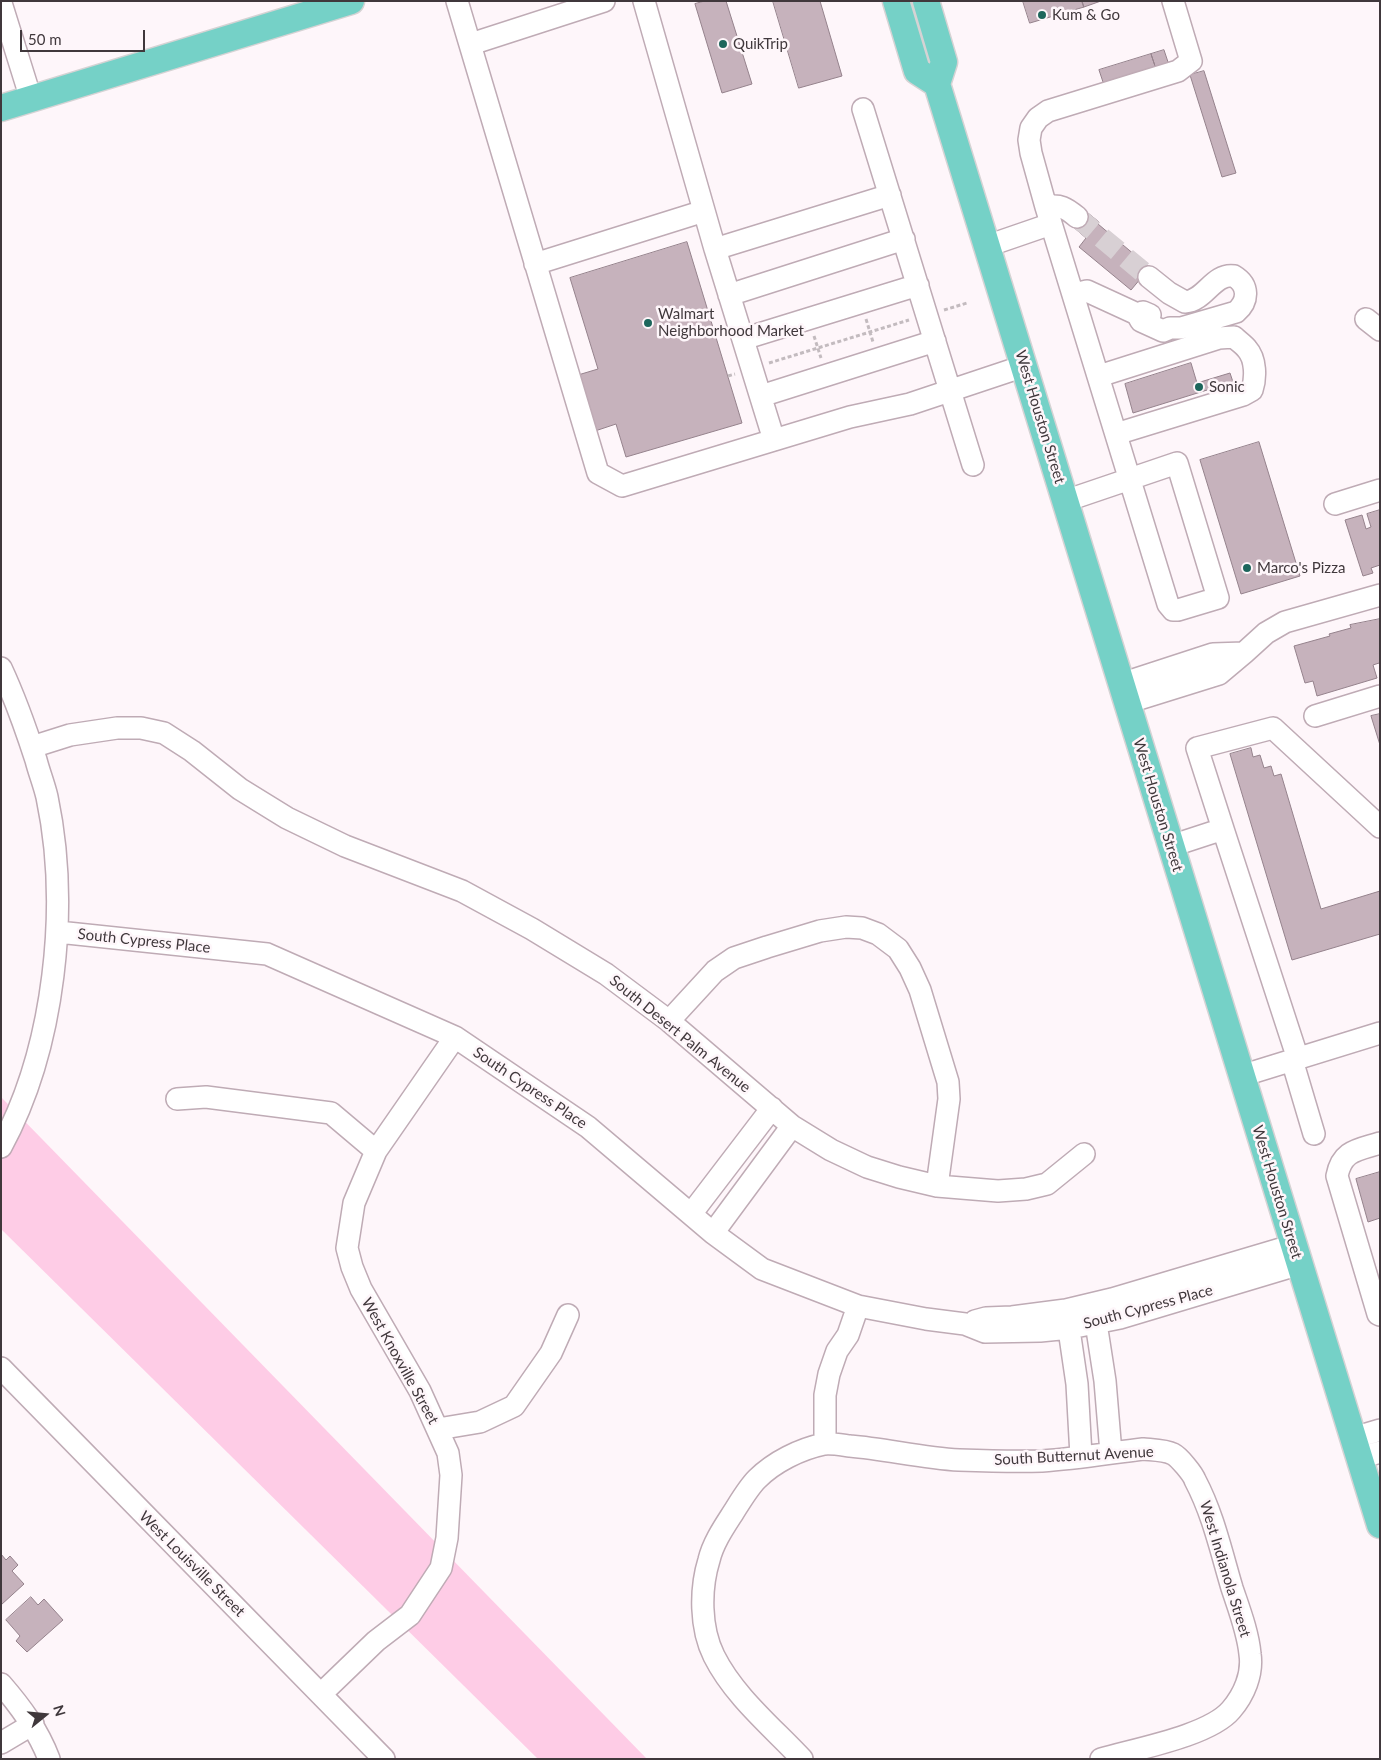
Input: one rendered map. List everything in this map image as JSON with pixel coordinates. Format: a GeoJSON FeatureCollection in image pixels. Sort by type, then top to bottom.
{"type":"FeatureCollection","features":[{"type":"Feature","properties":{"kind":"main road"},"geometry":{"type":"LineString","coordinates":[[3,103],[31,99],[351,1]]}},
{"type":"Feature","properties":{"kind":"main road"},"geometry":{"type":"LineString","coordinates":[[896,1],[916,70],[937,84],[944,62],[926,1]]}},
{"type":"Feature","properties":{"kind":"main road","name":"West Houston Street"},"geometry":{"type":"LineString","coordinates":[[937,84],[1241,1076],[1297,1254],[1364,1449],[1380,1524]]}},
{"type":"Feature","properties":{"kind":"street"},"geometry":{"type":"LineString","coordinates":[[458,1],[598,473],[622,486],[850,417],[910,404],[1024,366]]}},
{"type":"Feature","properties":{"kind":"street"},"geometry":{"type":"LineString","coordinates":[[471,44],[604,1]]}},
{"type":"Feature","properties":{"kind":"street"},"geometry":{"type":"LineString","coordinates":[[644,1],[715,249],[774,440]]}},
{"type":"Feature","properties":{"kind":"street"},"geometry":{"type":"LineString","coordinates":[[1065,501],[1130,478],[1177,463],[1218,598],[1182,610],[1173,610],[1170,607],[1130,478],[1116,434],[1074,294],[1049,215],[1030,146],[1030,134],[1034,122],[1048,111],[1178,71],[1191,61],[1173,1]]}},
{"type":"Feature","properties":{"kind":"street"},"geometry":{"type":"LineString","coordinates":[[1,3],[31,99]]}},
{"type":"Feature","properties":{"kind":"street"},"geometry":{"type":"LineString","coordinates":[[863,109],[973,465]]}},
{"type":"Feature","properties":{"kind":"street"},"geometry":{"type":"LineString","coordinates":[[715,249],[890,195]]}},
{"type":"Feature","properties":{"kind":"street"},"geometry":{"type":"LineString","coordinates":[[987,246],[1049,215],[1055,205],[1063,206],[1077,217]]}},
{"type":"Feature","properties":{"kind":"street"},"geometry":{"type":"LineString","coordinates":[[535,264],[704,211]]}},
{"type":"Feature","properties":{"kind":"street"},"geometry":{"type":"LineString","coordinates":[[730,295],[904,239]]}},
{"type":"Feature","properties":{"kind":"street"},"geometry":{"type":"LineString","coordinates":[[1074,294],[1087,291],[1137,314],[1141,321],[1163,331],[1170,328],[1181,328],[1236,312],[1244,302],[1245,288],[1236,278],[1226,276],[1218,280],[1197,299],[1185,302],[1169,293],[1149,276]]}},
{"type":"Feature","properties":{"kind":"street"},"geometry":{"type":"LineString","coordinates":[[743,339],[918,285]]}},
{"type":"Feature","properties":{"kind":"street"},"geometry":{"type":"LineString","coordinates":[[1099,376],[1219,338],[1234,338],[1248,350],[1251,358],[1255,378],[1252,390],[1243,395],[1116,434]]}},
{"type":"Feature","properties":{"kind":"street"},"geometry":{"type":"LineString","coordinates":[[761,396],[935,341]]}},
{"type":"Feature","properties":{"kind":"street"},"geometry":{"type":"LineString","coordinates":[[1335,504],[1380,490]]}},
{"type":"Feature","properties":{"kind":"street"},"geometry":{"type":"LineString","coordinates":[[1124,693],[1204,668],[1219,674],[1266,633],[1285,622],[1380,595]]}},
{"type":"Feature","properties":{"kind":"street"},"geometry":{"type":"LineString","coordinates":[[1,668],[13,694],[47,796],[54,840],[58,932],[49,1006],[29,1084],[1,1147]]}},
{"type":"Feature","properties":{"kind":"street"},"geometry":{"type":"LineString","coordinates":[[1315,716],[1380,696]]}},
{"type":"Feature","properties":{"kind":"street","name":"South Desert Palm Avenue"},"geometry":{"type":"LineString","coordinates":[[33,752],[73,744],[95,732],[116,728],[141,728],[164,734],[192,751],[240,789],[287,818],[345,846],[462,891],[532,929],[606,974],[669,1022],[792,1126],[831,1150],[867,1167],[938,1186],[998,1191],[1026,1189],[1047,1184],[1084,1154]]}},
{"type":"Feature","properties":{"kind":"street"},"geometry":{"type":"LineString","coordinates":[[1314,1134],[1295,1060],[1197,748],[1273,728],[1380,827]]}},
{"type":"Feature","properties":{"kind":"street"},"geometry":{"type":"LineString","coordinates":[[1170,846],[1223,830]]}},
{"type":"Feature","properties":{"kind":"street"},"geometry":{"type":"LineString","coordinates":[[669,1022],[715,971],[734,958],[820,931],[846,927],[862,928],[878,934],[898,949],[910,968],[920,990],[948,1082],[949,1099],[938,1186]]}},
{"type":"Feature","properties":{"kind":"street","name":"South Cypress Place"},"geometry":{"type":"LineString","coordinates":[[58,932],[267,954],[455,1037],[588,1127],[712,1232],[762,1269],[850,1303],[926,1319],[965,1324],[986,1318],[1021,1316],[1096,1322],[1120,1318],[1297,1254]]}},
{"type":"Feature","properties":{"kind":"street"},"geometry":{"type":"LineString","coordinates":[[1241,1076],[1380,1033]]}},
{"type":"Feature","properties":{"kind":"street","name":"West Knoxville Street"},"geometry":{"type":"LineString","coordinates":[[321,1694],[376,1641],[410,1615],[441,1568],[447,1538],[451,1475],[448,1452],[420,1391],[366,1297],[352,1267],[347,1248],[354,1203],[376,1151],[455,1037]]}},
{"type":"Feature","properties":{"kind":"street"},"geometry":{"type":"LineString","coordinates":[[177,1099],[206,1097],[331,1112],[376,1151]]}},
{"type":"Feature","properties":{"kind":"street"},"geometry":{"type":"LineString","coordinates":[[691,1214],[772,1108]]}},
{"type":"Feature","properties":{"kind":"street"},"geometry":{"type":"LineString","coordinates":[[712,1232],[792,1126]]}},
{"type":"Feature","properties":{"kind":"street"},"geometry":{"type":"LineString","coordinates":[[1380,1143],[1348,1153],[1339,1166],[1338,1176],[1378,1314],[1380,1315]]}},
{"type":"Feature","properties":{"kind":"street","name":"South Cypress Place"},"geometry":{"type":"LineString","coordinates":[[1068,1319],[1112,1299],[1297,1254]]}},
{"type":"Feature","properties":{"kind":"street"},"geometry":{"type":"LineString","coordinates":[[802,1759],[729,1681],[714,1656],[705,1633],[704,1582],[709,1559],[719,1536],[757,1479],[773,1466],[793,1454],[825,1444],[825,1395],[829,1374],[837,1351],[848,1335],[850,1303]]}},
{"type":"Feature","properties":{"kind":"street"},"geometry":{"type":"LineString","coordinates":[[438,1429],[480,1422],[514,1406],[551,1353],[568,1315]]}},
{"type":"Feature","properties":{"kind":"street"},"geometry":{"type":"LineString","coordinates":[[1068,1319],[1075,1367],[1081,1456]]}},
{"type":"Feature","properties":{"kind":"street"},"geometry":{"type":"LineString","coordinates":[[1096,1322],[1110,1452]]}},
{"type":"Feature","properties":{"kind":"street"},"geometry":{"type":"LineString","coordinates":[[1075,1367],[1102,1364]]}},
{"type":"Feature","properties":{"kind":"street","name":"West Louisville Street"},"geometry":{"type":"LineString","coordinates":[[1,1368],[384,1759]]}},
{"type":"Feature","properties":{"kind":"street"},"geometry":{"type":"LineString","coordinates":[[1364,1449],[1380,1430]]}},
{"type":"Feature","properties":{"kind":"street","name":"South Butternut Avenue"},"geometry":{"type":"LineString","coordinates":[[825,1444],[872,1448],[912,1456],[959,1460],[1043,1461],[1143,1449],[1159,1450],[1174,1455]]}},
{"type":"Feature","properties":{"kind":"street","name":"West Indianola Street"},"geometry":{"type":"LineString","coordinates":[[1101,1759],[1208,1727],[1230,1711],[1244,1692],[1249,1675],[1250,1654],[1242,1621],[1209,1510],[1194,1477],[1174,1455]]}},
{"type":"Feature","properties":{"kind":"street"},"geometry":{"type":"LineString","coordinates":[[1,1684],[32,1724],[42,1741],[49,1759]]}},
{"type":"Feature","properties":{"kind":"street"},"geometry":{"type":"LineString","coordinates":[[1,1743],[32,1724]]}},
{"type":"Feature","properties":{"kind":"path"},"geometry":{"type":"LineString","coordinates":[[861,302],[878,359]]}},
{"type":"Feature","properties":{"kind":"path"},"geometry":{"type":"LineString","coordinates":[[728,376],[967,303]]}},
{"type":"Feature","properties":{"kind":"path"},"geometry":{"type":"LineString","coordinates":[[809,318],[826,376]]}},
{"type":"Feature","properties":{"kind":"shaded area"},"geometry":{"type":"Polygon","coordinates":[[[1,1097],[647,1759],[538,1759],[1,1229],[1,1097]]]}},
{"type":"Feature","properties":{"kind":"building","name":"QuikTrip"},"geometry":{"type":"Polygon","coordinates":[[[705,1],[726,1],[752,84],[722,93],[695,4],[705,1]]]}},
{"type":"Feature","properties":{"kind":"building","name":"QuikTrip"},"geometry":{"type":"Polygon","coordinates":[[[773,1],[820,1],[842,76],[799,88],[773,1]]]}},
{"type":"Feature","properties":{"kind":"building","name":"Kum & Go"},"geometry":{"type":"Polygon","coordinates":[[[1023,1],[1082,1],[1084,7],[1030,23],[1023,1]]]}},
{"type":"Feature","properties":{"kind":"building"},"geometry":{"type":"Polygon","coordinates":[[[1082,1],[1101,1],[1084,7],[1082,1]]]}},
{"type":"Feature","properties":{"kind":"building"},"geometry":{"type":"Polygon","coordinates":[[[1164,50],[1169,65],[1156,69],[1151,54],[1164,50]]]}},
{"type":"Feature","properties":{"kind":"building"},"geometry":{"type":"Polygon","coordinates":[[[1151,54],[1156,69],[1104,85],[1099,70],[1151,54]]]}},
{"type":"Feature","properties":{"kind":"building"},"geometry":{"type":"Polygon","coordinates":[[[1204,71],[1236,173],[1222,177],[1190,75],[1204,71]]]}},
{"type":"Feature","properties":{"kind":"building"},"geometry":{"type":"Polygon","coordinates":[[[1083,209],[1154,271],[1141,278],[1131,290],[1079,247],[1086,238],[1071,225],[1083,209]]]}},
{"type":"Feature","properties":{"kind":"building","name":"Walmart Neighborhood Market"},"geometry":{"type":"Polygon","coordinates":[[[687,242],[742,423],[626,457],[616,424],[595,431],[578,375],[598,369],[570,278],[687,242]]]}},
{"type":"Feature","properties":{"kind":"building"},"geometry":{"type":"Polygon","coordinates":[[[1191,363],[1197,383],[1230,373],[1233,382],[1133,413],[1125,384],[1191,363]]]}},
{"type":"Feature","properties":{"kind":"building"},"geometry":{"type":"Polygon","coordinates":[[[1259,442],[1300,576],[1241,594],[1200,460],[1259,442]]]}},
{"type":"Feature","properties":{"kind":"building"},"geometry":{"type":"Polygon","coordinates":[[[1380,510],[1380,565],[1371,568],[1373,573],[1363,576],[1345,520],[1362,515],[1366,529],[1371,527],[1367,514],[1380,510]]]}},
{"type":"Feature","properties":{"kind":"building"},"geometry":{"type":"Polygon","coordinates":[[[1380,619],[1380,666],[1379,663],[1373,665],[1377,678],[1317,696],[1313,681],[1305,683],[1294,646],[1330,636],[1329,634],[1351,628],[1350,625],[1380,619]]]}},
{"type":"Feature","properties":{"kind":"building"},"geometry":{"type":"Polygon","coordinates":[[[1380,714],[1380,745],[1371,716],[1380,714]]]}},
{"type":"Feature","properties":{"kind":"building"},"geometry":{"type":"Polygon","coordinates":[[[1251,748],[1253,757],[1260,755],[1264,768],[1271,766],[1274,776],[1281,774],[1321,909],[1380,891],[1380,934],[1292,960],[1230,754],[1251,748]]]}},
{"type":"Feature","properties":{"kind":"building"},"geometry":{"type":"Polygon","coordinates":[[[1380,1172],[1380,1218],[1368,1222],[1356,1179],[1380,1172]]]}},
{"type":"Feature","properties":{"kind":"building"},"geometry":{"type":"Polygon","coordinates":[[[1,1554],[6,1560],[10,1556],[18,1565],[12,1571],[24,1584],[1,1605],[1,1554]]]}},
{"type":"Feature","properties":{"kind":"building"},"geometry":{"type":"Polygon","coordinates":[[[31,1597],[38,1605],[44,1599],[63,1620],[27,1652],[16,1641],[20,1636],[6,1620],[31,1597]]]}},
{"type":"Feature","properties":{"kind":"tunnel"},"geometry":{"type":"LineString","coordinates":[[1077,217],[1149,277]]}},
{"type":"Feature","properties":{"kind":"place","name":"Kum & Go"},"geometry":{"type":"Point","coordinates":[1042,15]}},
{"type":"Feature","properties":{"kind":"place","name":"QuikTrip"},"geometry":{"type":"Point","coordinates":[723,44]}},
{"type":"Feature","properties":{"kind":"place","name":"Walmart Neighborhood Market"},"geometry":{"type":"Point","coordinates":[648,323]}},
{"type":"Feature","properties":{"kind":"place","name":"Sonic"},"geometry":{"type":"Point","coordinates":[1199,387]}},
{"type":"Feature","properties":{"kind":"place","name":"Marco's Pizza"},"geometry":{"type":"Point","coordinates":[1247,568]}}]}
